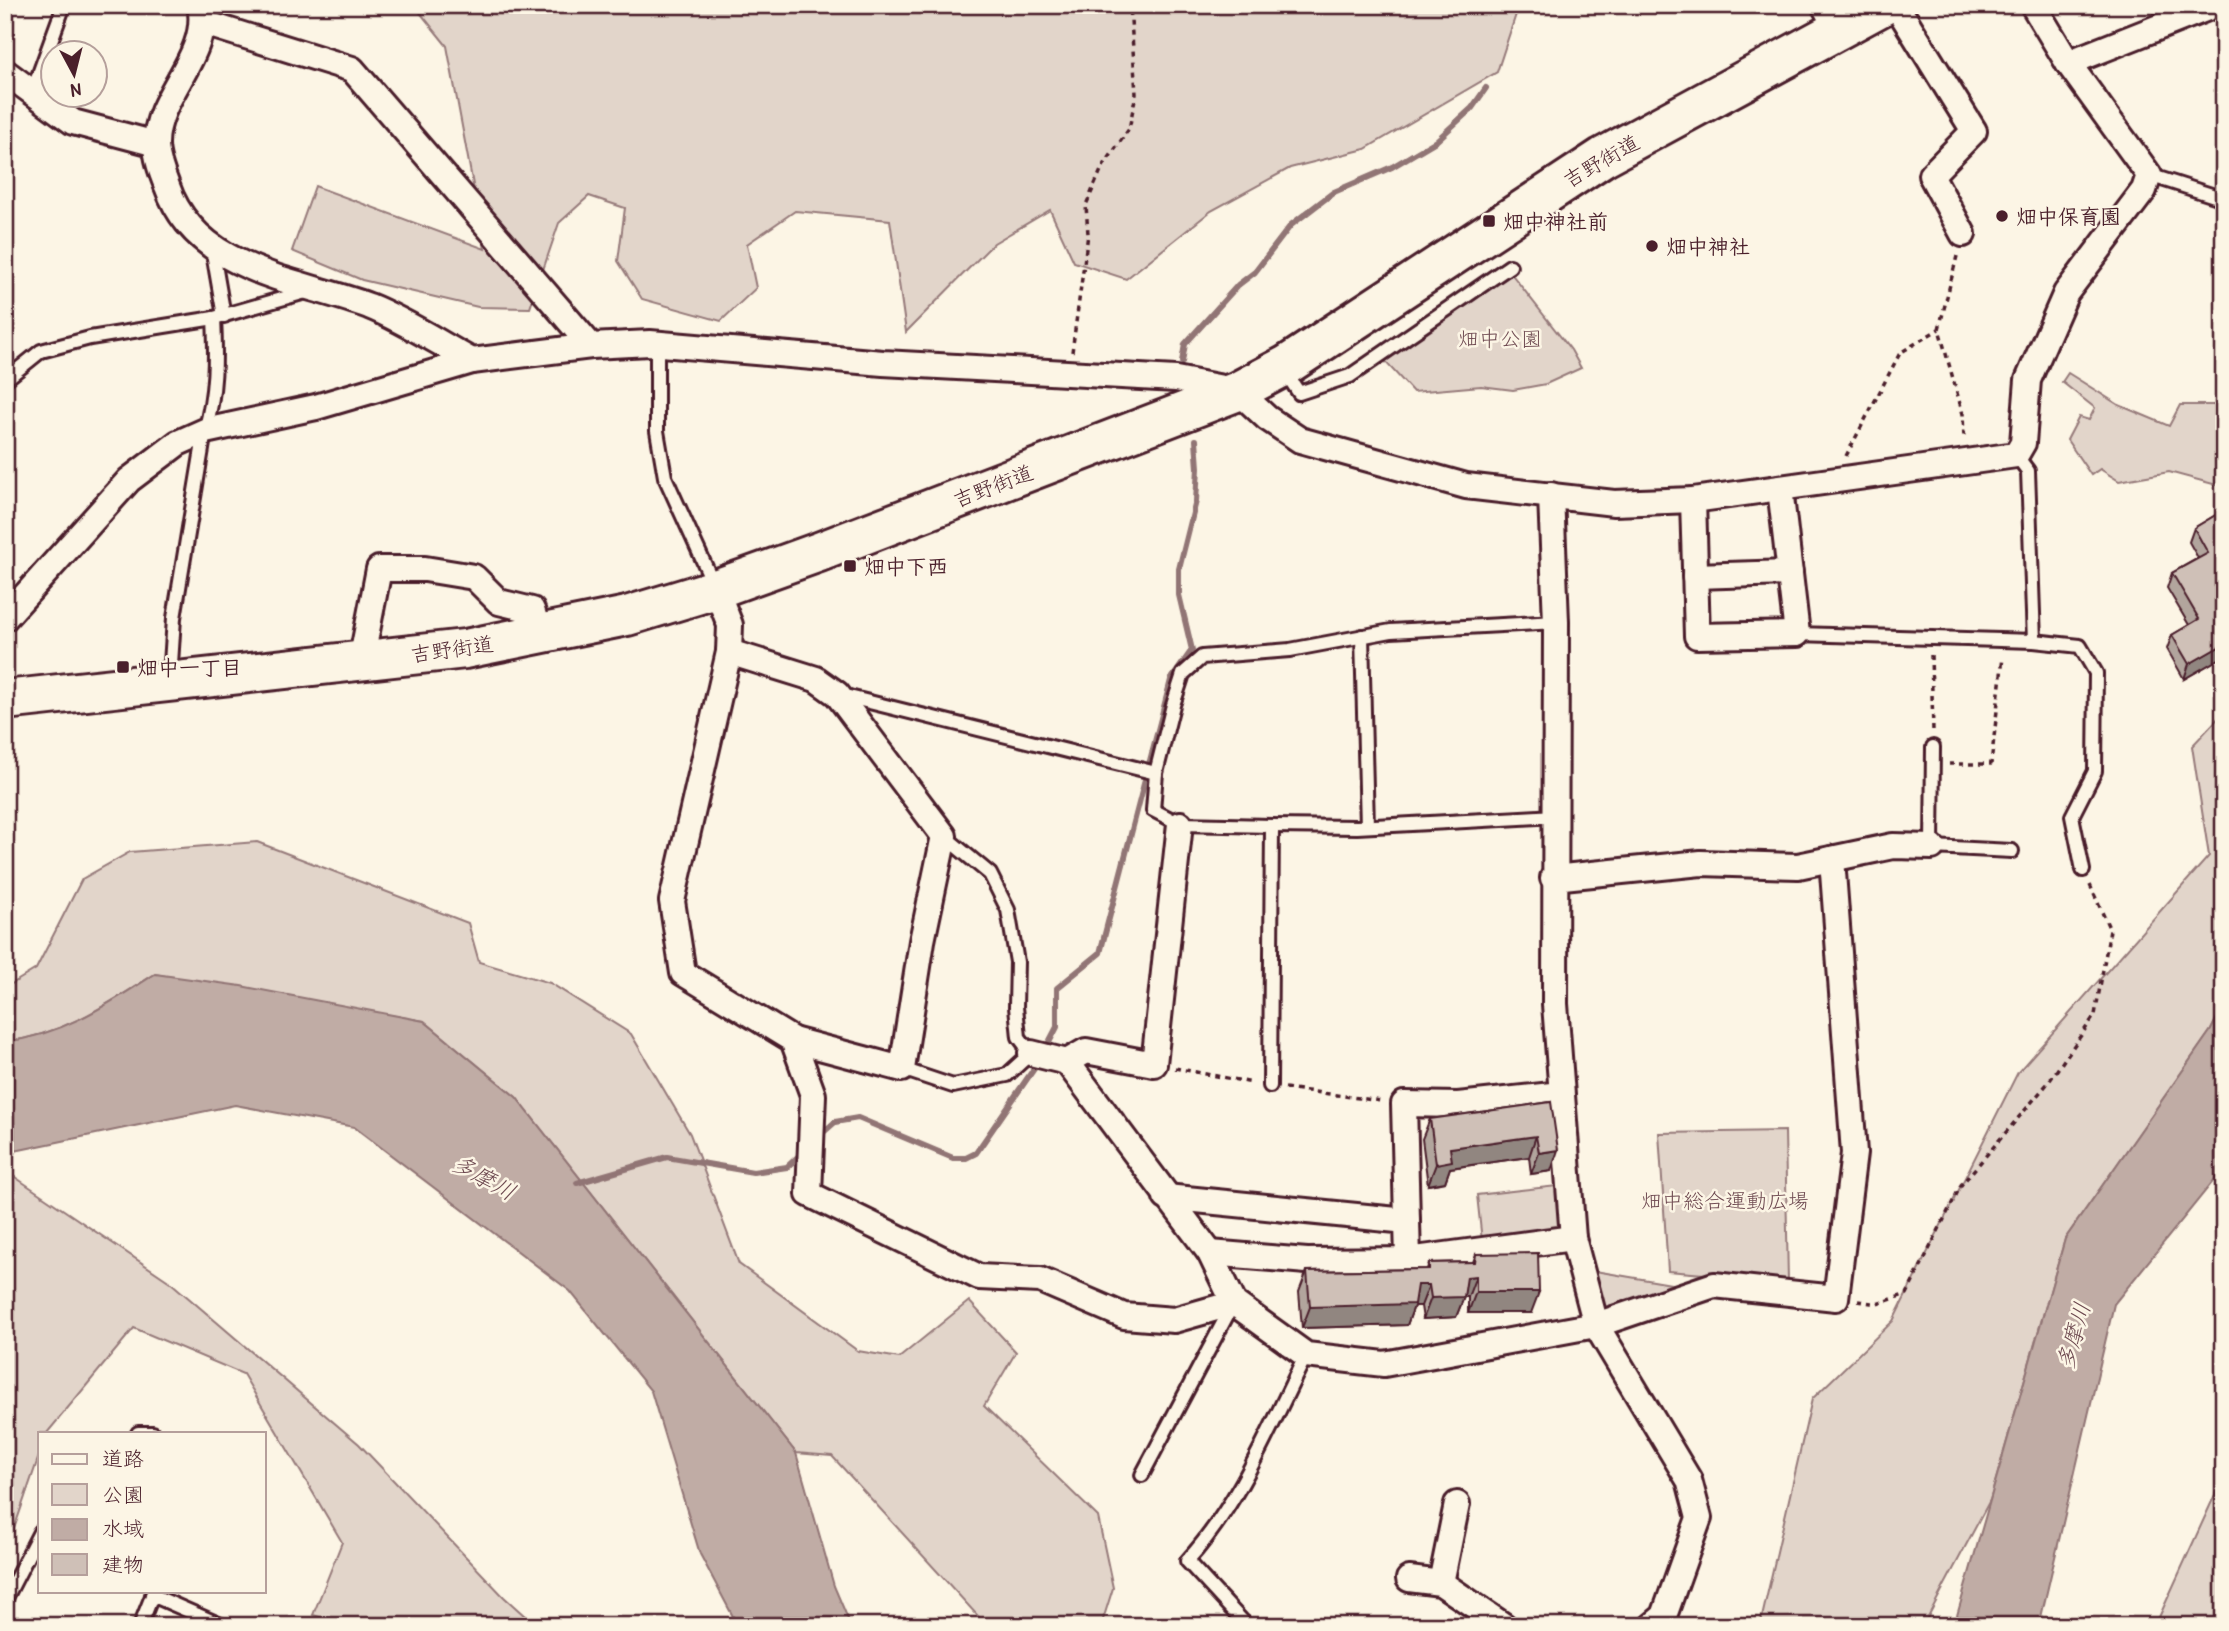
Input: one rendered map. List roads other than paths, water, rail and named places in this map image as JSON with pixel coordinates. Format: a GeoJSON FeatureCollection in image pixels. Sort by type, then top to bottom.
{"type":"FeatureCollection","features":[{"type":"Feature","properties":{"kind":"main road","name":"吉野街道"},"geometry":{"type":"LineString","coordinates":[[5,700],[465,649],[627,616],[716,589],[1102,445],[1238,391],[1282,367],[1604,157],[1831,18],[1884,5]]}},
{"type":"Feature","properties":{"kind":"street"},"geometry":{"type":"LineString","coordinates":[[1896,5],[1974,131],[1931,175],[1963,234]]}},
{"type":"Feature","properties":{"kind":"street"},"geometry":{"type":"LineString","coordinates":[[5,618],[130,480],[178,443],[205,431],[316,407],[472,361],[591,346],[657,343],[870,362],[1176,379],[1238,391],[1267,418],[1300,440],[1466,486],[1614,503],[1693,500],[2015,454],[2023,443],[2028,380],[2066,293],[2144,190],[2149,175],[2068,63],[2033,5]]}},
{"type":"Feature","properties":{"kind":"street"},"geometry":{"type":"LineString","coordinates":[[2068,63],[2215,5]]}},
{"type":"Feature","properties":{"kind":"street"},"geometry":{"type":"LineString","coordinates":[[472,361],[370,307],[262,274],[212,247],[173,205],[156,144],[164,107],[190,61],[202,14],[352,69],[591,346]]}},
{"type":"Feature","properties":{"kind":"street"},"geometry":{"type":"LineString","coordinates":[[5,72],[74,122],[156,144]]}},
{"type":"Feature","properties":{"kind":"street"},"geometry":{"type":"LineString","coordinates":[[1693,500],[1697,636],[1797,634],[1780,488]]}},
{"type":"Feature","properties":{"kind":"street"},"geometry":{"type":"LineString","coordinates":[[1550,495],[1556,622],[1556,816],[1553,878],[1555,1004],[1573,1238],[1596,1325],[1689,1480],[1699,1518],[1664,1616],[1652,1626]]}},
{"type":"Feature","properties":{"kind":"street"},"geometry":{"type":"LineString","coordinates":[[361,662],[379,569],[425,569],[474,577],[499,602],[532,610],[540,635]]}},
{"type":"Feature","properties":{"kind":"street"},"geometry":{"type":"LineString","coordinates":[[1695,576],[1790,573]]}},
{"type":"Feature","properties":{"kind":"street"},"geometry":{"type":"LineString","coordinates":[[716,589],[730,625],[729,652],[672,901],[683,973],[793,1040],[902,1069],[922,941],[944,836],[837,694],[816,679],[729,652]]}},
{"type":"Feature","properties":{"kind":"street"},"geometry":{"type":"LineString","coordinates":[[1068,1062],[1086,1051],[1154,1064],[1180,824]]}},
{"type":"Feature","properties":{"kind":"street"},"geometry":{"type":"LineString","coordinates":[[1553,878],[1701,863],[1798,866],[1893,846],[1932,847]]}},
{"type":"Feature","properties":{"kind":"street"},"geometry":{"type":"LineString","coordinates":[[1031,1053],[1068,1062],[1210,1253],[1234,1303],[1306,1355],[1384,1364],[1596,1325],[1714,1285],[1836,1297],[1854,1153],[1832,859]]}},
{"type":"Feature","properties":{"kind":"street"},"geometry":{"type":"LineString","coordinates":[[793,1040],[813,1095],[809,1194],[979,1278],[1040,1280],[1124,1316],[1174,1320],[1234,1303]]}},
{"type":"Feature","properties":{"kind":"street"},"geometry":{"type":"LineString","coordinates":[[1408,1260],[1404,1104],[1458,1105],[1561,1094]]}},
{"type":"Feature","properties":{"kind":"street"},"geometry":{"type":"LineString","coordinates":[[1166,1196],[1407,1221]]}},
{"type":"Feature","properties":{"kind":"street"},"geometry":{"type":"LineString","coordinates":[[1210,1253],[1307,1261],[1408,1260],[1573,1238]]}},
{"type":"Feature","properties":{"kind":"street"},"geometry":{"type":"LineString","coordinates":[[1441,1583],[1457,1504]]}},
{"type":"Feature","properties":{"kind":"street"},"geometry":{"type":"LineString","coordinates":[[1409,1579],[1441,1583],[1504,1626]]}},
{"type":"Feature","properties":{"kind":"lane"},"geometry":{"type":"LineString","coordinates":[[32,93],[64,5]]}},
{"type":"Feature","properties":{"kind":"lane"},"geometry":{"type":"LineString","coordinates":[[2149,175],[2224,199]]}},
{"type":"Feature","properties":{"kind":"lane"},"geometry":{"type":"LineString","coordinates":[[170,682],[169,656],[174,618],[205,431],[214,401],[217,370],[219,317],[212,247]]}},
{"type":"Feature","properties":{"kind":"lane"},"geometry":{"type":"LineString","coordinates":[[1282,367],[1299,393],[1350,376],[1510,266]]}},
{"type":"Feature","properties":{"kind":"lane"},"geometry":{"type":"LineString","coordinates":[[5,380],[41,351],[90,338],[219,317],[314,290]]}},
{"type":"Feature","properties":{"kind":"lane"},"geometry":{"type":"LineString","coordinates":[[657,343],[657,431],[665,477],[716,589]]}},
{"type":"Feature","properties":{"kind":"lane"},"geometry":{"type":"LineString","coordinates":[[2015,454],[2028,471],[2034,641]]}},
{"type":"Feature","properties":{"kind":"lane"},"geometry":{"type":"LineString","coordinates":[[1556,622],[1391,631],[1290,650],[1202,657],[1183,674],[1156,773],[1153,810],[1180,824],[1272,826],[1367,826],[1556,816]]}},
{"type":"Feature","properties":{"kind":"lane"},"geometry":{"type":"LineString","coordinates":[[1797,634],[2034,641],[2080,646],[2096,673],[2095,771],[2072,816],[2083,870]]}},
{"type":"Feature","properties":{"kind":"lane"},"geometry":{"type":"LineString","coordinates":[[1362,636],[1367,826]]}},
{"type":"Feature","properties":{"kind":"lane"},"geometry":{"type":"LineString","coordinates":[[837,694],[1156,773]]}},
{"type":"Feature","properties":{"kind":"lane"},"geometry":{"type":"LineString","coordinates":[[1933,747],[1932,847],[2012,851]]}},
{"type":"Feature","properties":{"kind":"lane"},"geometry":{"type":"LineString","coordinates":[[1270,1086],[1272,826]]}},
{"type":"Feature","properties":{"kind":"lane"},"geometry":{"type":"LineString","coordinates":[[902,1069],[953,1086],[1007,1075],[1031,1053],[1019,1037],[1016,1007],[1017,962],[1008,910],[990,874],[944,836]]}},
{"type":"Feature","properties":{"kind":"lane"},"geometry":{"type":"LineString","coordinates":[[1142,1475],[1234,1303]]}},
{"type":"Feature","properties":{"kind":"lane"},"geometry":{"type":"LineString","coordinates":[[1247,1626],[1187,1561],[1205,1541],[1249,1470],[1306,1355]]}},
{"type":"Feature","properties":{"kind":"lane"},"geometry":{"type":"LineString","coordinates":[[5,1600],[38,1536]]}},
{"type":"Feature","properties":{"kind":"lane"},"geometry":{"type":"LineString","coordinates":[[140,1626],[153,1593],[223,1626]]}},
{"type":"Feature","properties":{"kind":"water","name":"多摩川"},"geometry":{"type":"Polygon","coordinates":[[[155,974],[241,986],[424,1021],[516,1097],[796,1453],[834,1586],[851,1626],[738,1626],[700,1554],[651,1391],[570,1291],[354,1127],[235,1105],[5,1153],[5,1042],[65,1026],[155,974]]]}},
{"type":"Feature","properties":{"kind":"water","name":"多摩川"},"geometry":{"type":"Polygon","coordinates":[[[2224,1004],[2224,1168],[2114,1304],[2039,1626],[1954,1626],[2065,1239],[2211,1030],[2224,1004]]]}},
{"type":"Feature","properties":{"kind":"waterway"},"geometry":{"type":"LineString","coordinates":[[1182,362],[1185,344],[1238,285],[1255,272],[1291,225],[1334,192],[1392,167],[1436,141],[1472,108],[1486,88]]}},
{"type":"Feature","properties":{"kind":"waterway"},"geometry":{"type":"LineString","coordinates":[[1045,1050],[1057,1027],[1057,988],[1100,953],[1171,680],[1192,650],[1179,595],[1179,569],[1196,501],[1196,440]]}},
{"type":"Feature","properties":{"kind":"waterway"},"geometry":{"type":"LineString","coordinates":[[818,1137],[835,1122],[858,1118],[953,1158],[966,1158],[976,1153],[1040,1060]]}},
{"type":"Feature","properties":{"kind":"waterway"},"geometry":{"type":"LineString","coordinates":[[577,1183],[667,1157],[753,1172],[787,1167],[803,1152]]}},
{"type":"Feature","properties":{"kind":"place","name":"畑中保育園"},"geometry":{"type":"Point","coordinates":[2002,216]}},
{"type":"Feature","properties":{"kind":"place","name":"畑中神社前"},"geometry":{"type":"Point","coordinates":[1489,221]}},
{"type":"Feature","properties":{"kind":"place","name":"畑中神社"},"geometry":{"type":"Point","coordinates":[1652,246]}},
{"type":"Feature","properties":{"kind":"place","name":"畑中下西"},"geometry":{"type":"Point","coordinates":[850,566]}},
{"type":"Feature","properties":{"kind":"place","name":"畑中一丁目"},"geometry":{"type":"Point","coordinates":[123,667]}},
{"type":"Feature","properties":{"kind":"park label","name":"畑中公園"},"geometry":{"type":"Point","coordinates":[1500,338]}},
{"type":"Feature","properties":{"kind":"park label","name":"畑中総合運動広場"},"geometry":{"type":"Point","coordinates":[1725,1200]}}]}
